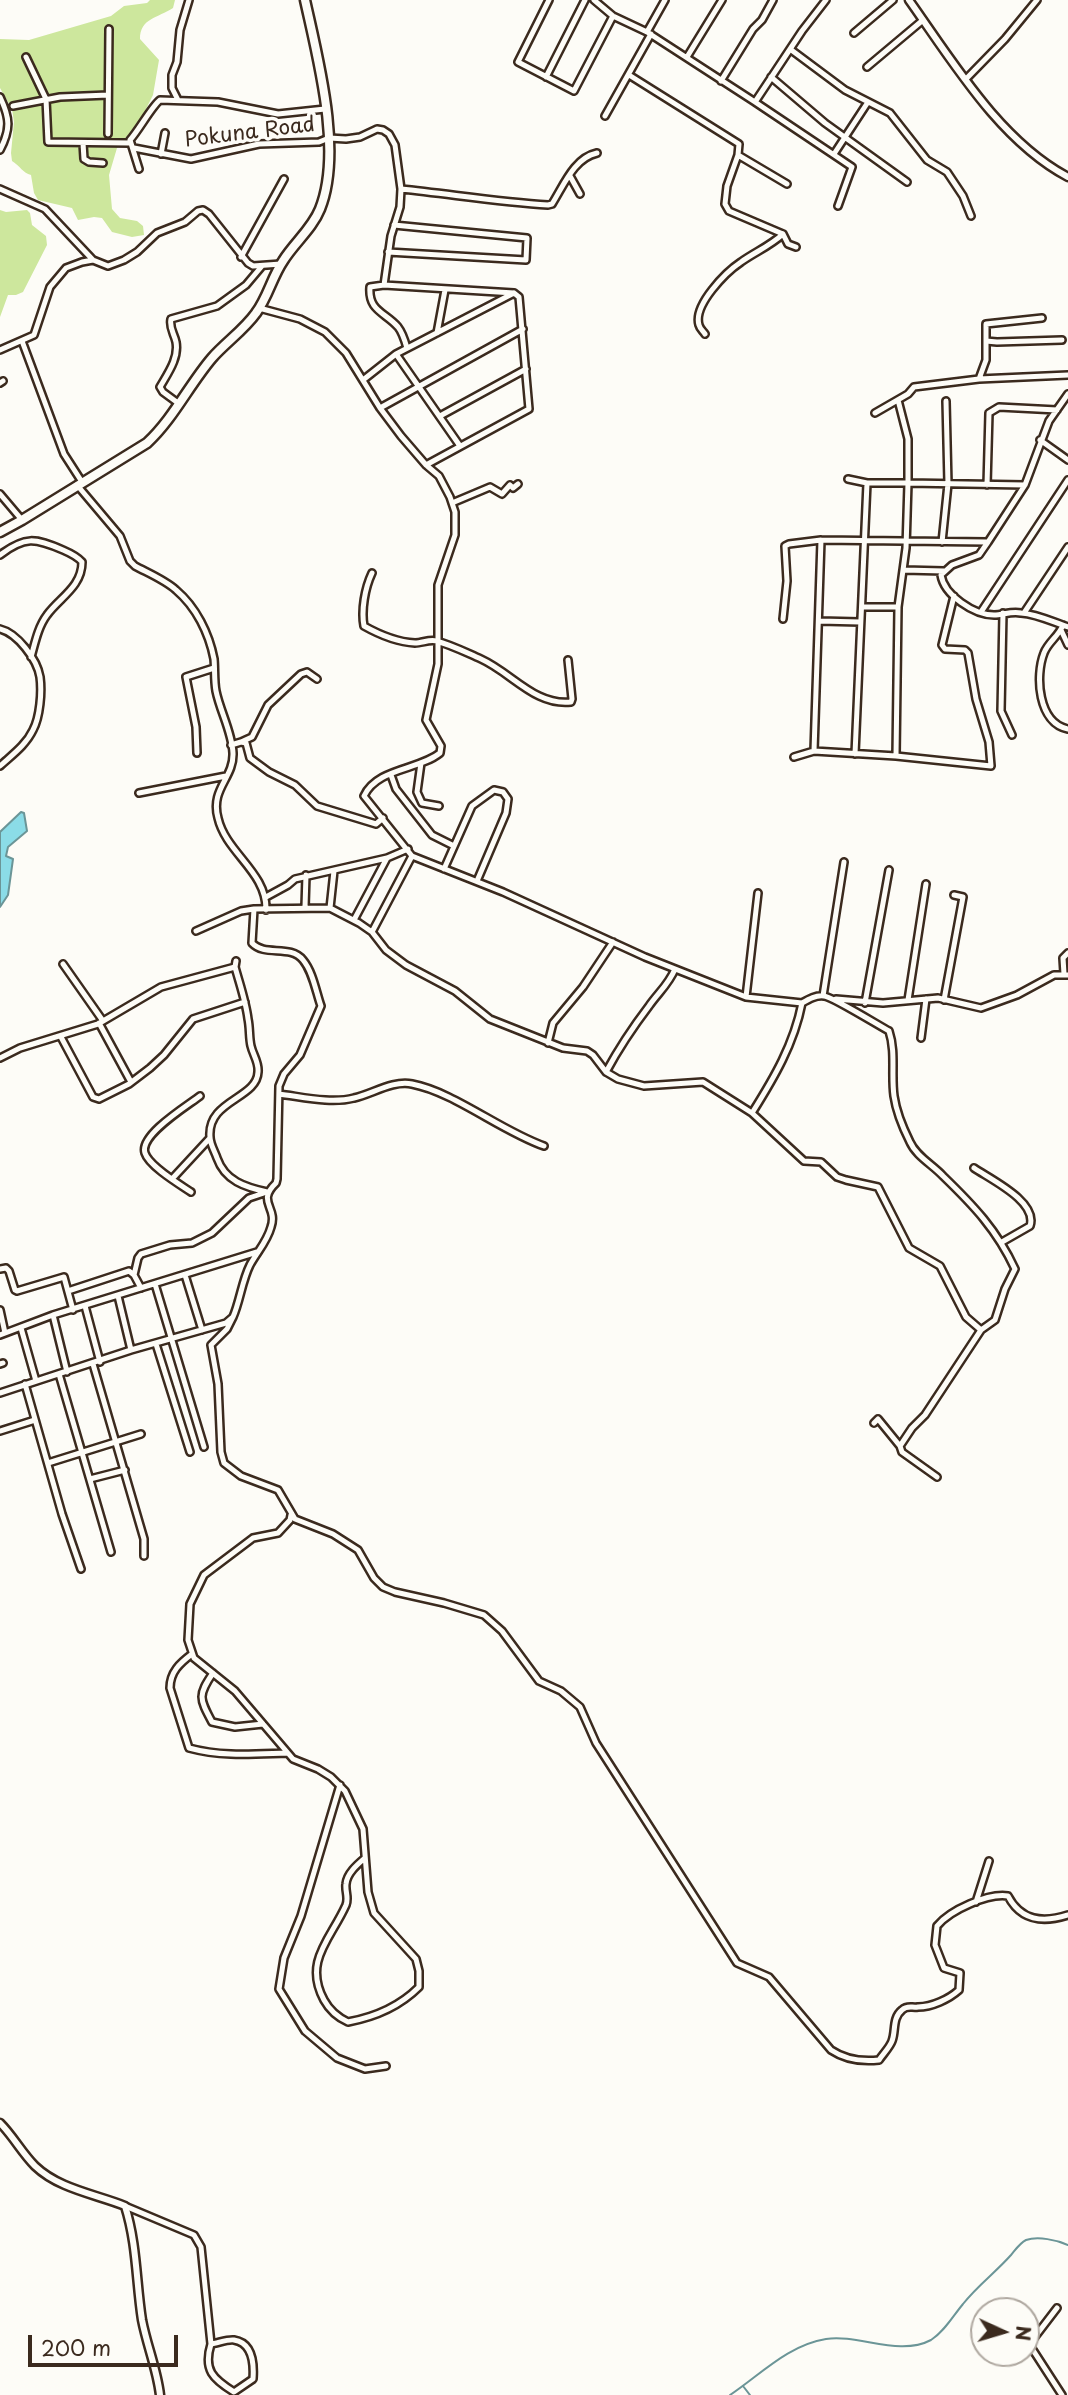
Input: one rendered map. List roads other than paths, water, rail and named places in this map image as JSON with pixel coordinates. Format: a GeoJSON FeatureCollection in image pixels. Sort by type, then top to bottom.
{"type":"FeatureCollection","features":[{"type":"Feature","properties":{"kind":"main road"},"geometry":{"type":"LineString","coordinates":[[0,532],[147,443],[158,433],[216,353],[255,315],[281,264],[320,210],[328,171],[329,138],[305,0]]}},
{"type":"Feature","properties":{"kind":"street"},"geometry":{"type":"LineString","coordinates":[[178,100],[172,88],[172,75],[177,62],[180,30],[189,0]]}},
{"type":"Feature","properties":{"kind":"street"},"geometry":{"type":"LineString","coordinates":[[549,0],[518,62],[574,91],[613,16]]}},
{"type":"Feature","properties":{"kind":"street"},"geometry":{"type":"LineString","coordinates":[[546,77],[585,0]]}},
{"type":"Feature","properties":{"kind":"street"},"geometry":{"type":"LineString","coordinates":[[594,0],[613,16],[649,33],[687,57],[834,154],[853,170],[838,206]]}},
{"type":"Feature","properties":{"kind":"street"},"geometry":{"type":"LineString","coordinates":[[606,116],[666,0]]}},
{"type":"Feature","properties":{"kind":"street"},"geometry":{"type":"LineString","coordinates":[[687,57],[722,0]]}},
{"type":"Feature","properties":{"kind":"street"},"geometry":{"type":"LineString","coordinates":[[721,81],[773,0]]}},
{"type":"Feature","properties":{"kind":"street"},"geometry":{"type":"LineString","coordinates":[[755,102],[827,0]]}},
{"type":"Feature","properties":{"kind":"street"},"geometry":{"type":"LineString","coordinates":[[854,33],[893,0]]}},
{"type":"Feature","properties":{"kind":"street"},"geometry":{"type":"LineString","coordinates":[[909,0],[1006,130],[1052,169],[1068,177]]}},
{"type":"Feature","properties":{"kind":"street"},"geometry":{"type":"LineString","coordinates":[[966,79],[1005,39],[1037,0]]}},
{"type":"Feature","properties":{"kind":"street"},"geometry":{"type":"LineString","coordinates":[[867,67],[923,20]]}},
{"type":"Feature","properties":{"kind":"street"},"geometry":{"type":"LineString","coordinates":[[108,134],[109,29]]}},
{"type":"Feature","properties":{"kind":"street"},"geometry":{"type":"LineString","coordinates":[[790,49],[845,90],[890,113],[927,160],[947,172],[962,195],[971,216]]}},
{"type":"Feature","properties":{"kind":"street"},"geometry":{"type":"LineString","coordinates":[[26,57],[46,99]]}},
{"type":"Feature","properties":{"kind":"street"},"geometry":{"type":"LineString","coordinates":[[629,75],[739,144],[727,186],[725,204],[729,211],[783,234],[788,244],[796,247]]}},
{"type":"Feature","properties":{"kind":"street"},"geometry":{"type":"LineString","coordinates":[[771,77],[846,139],[907,183]]}},
{"type":"Feature","properties":{"kind":"street"},"geometry":{"type":"LineString","coordinates":[[13,106],[46,99],[108,96]]}},
{"type":"Feature","properties":{"kind":"street"},"geometry":{"type":"LineString","coordinates":[[0,97],[9,116],[10,127],[0,150]]}},
{"type":"Feature","properties":{"kind":"street","name":"Pokuna Road"},"geometry":{"type":"LineString","coordinates":[[46,99],[46,141],[50,144],[132,145],[191,159],[259,145],[360,137],[377,129],[389,134],[398,156],[401,190]]}},
{"type":"Feature","properties":{"kind":"street"},"geometry":{"type":"LineString","coordinates":[[139,169],[132,145],[155,104],[160,100],[218,102],[278,114],[325,109]]}},
{"type":"Feature","properties":{"kind":"street"},"geometry":{"type":"LineString","coordinates":[[834,154],[868,102]]}},
{"type":"Feature","properties":{"kind":"street"},"geometry":{"type":"LineString","coordinates":[[162,154],[165,133]]}},
{"type":"Feature","properties":{"kind":"street"},"geometry":{"type":"LineString","coordinates":[[83,143],[84,159],[103,163]]}},
{"type":"Feature","properties":{"kind":"street"},"geometry":{"type":"LineString","coordinates":[[384,285],[401,190],[548,205],[552,204],[577,163],[597,153]]}},
{"type":"Feature","properties":{"kind":"street"},"geometry":{"type":"LineString","coordinates":[[738,155],[788,184]]}},
{"type":"Feature","properties":{"kind":"street"},"geometry":{"type":"LineString","coordinates":[[570,176],[580,194]]}},
{"type":"Feature","properties":{"kind":"street"},"geometry":{"type":"LineString","coordinates":[[241,257],[284,178]]}},
{"type":"Feature","properties":{"kind":"street"},"geometry":{"type":"LineString","coordinates":[[0,189],[45,209],[93,260],[108,266],[124,260],[157,233],[185,222],[200,210],[215,221],[241,257],[253,266],[281,264]]}},
{"type":"Feature","properties":{"kind":"street"},"geometry":{"type":"LineString","coordinates":[[388,252],[526,260],[527,238],[394,225]]}},
{"type":"Feature","properties":{"kind":"street"},"geometry":{"type":"LineString","coordinates":[[705,334],[699,325],[700,312],[710,291],[741,262],[783,234]]}},
{"type":"Feature","properties":{"kind":"street"},"geometry":{"type":"LineString","coordinates":[[0,350],[34,335],[44,299],[54,279],[72,265],[93,260]]}},
{"type":"Feature","properties":{"kind":"street"},"geometry":{"type":"LineString","coordinates":[[178,403],[160,387],[176,358],[177,348],[171,319],[217,306],[246,285],[261,266]]}},
{"type":"Feature","properties":{"kind":"street"},"geometry":{"type":"LineString","coordinates":[[407,348],[398,327],[378,312],[372,302],[369,288],[384,285],[514,293],[519,297],[529,409],[426,465]]}},
{"type":"Feature","properties":{"kind":"street"},"geometry":{"type":"LineString","coordinates":[[437,333],[445,290]]}},
{"type":"Feature","properties":{"kind":"street"},"geometry":{"type":"LineString","coordinates":[[363,380],[396,354],[514,293]]}},
{"type":"Feature","properties":{"kind":"street"},"geometry":{"type":"LineString","coordinates":[[260,308],[300,319],[325,332],[346,353],[380,408],[426,465],[439,476],[455,513],[454,534],[438,585],[439,643],[434,686],[426,720],[441,746],[440,753],[430,761],[370,786],[365,796],[412,856],[477,881],[675,969],[746,997],[802,1003],[810,998],[823,996],[865,1003],[926,999],[981,1008],[1017,995],[1054,975],[1066,975],[1063,958],[1068,953]]}},
{"type":"Feature","properties":{"kind":"street"},"geometry":{"type":"LineString","coordinates":[[979,379],[986,360],[986,324],[1042,318]]}},
{"type":"Feature","properties":{"kind":"street"},"geometry":{"type":"LineString","coordinates":[[380,408],[523,330]]}},
{"type":"Feature","properties":{"kind":"street"},"geometry":{"type":"LineString","coordinates":[[986,341],[1062,340]]}},
{"type":"Feature","properties":{"kind":"street"},"geometry":{"type":"LineString","coordinates":[[22,341],[64,454],[79,484],[120,536],[130,561],[175,588],[206,631],[216,689],[233,753],[230,772],[215,800],[218,819],[228,844],[241,857],[266,897],[266,910]]}},
{"type":"Feature","properties":{"kind":"street"},"geometry":{"type":"LineString","coordinates":[[396,354],[460,446]]}},
{"type":"Feature","properties":{"kind":"street"},"geometry":{"type":"LineString","coordinates":[[440,416],[526,369]]}},
{"type":"Feature","properties":{"kind":"street"},"geometry":{"type":"LineString","coordinates":[[875,413],[908,394],[914,387],[979,379],[1068,375]]}},
{"type":"Feature","properties":{"kind":"street"},"geometry":{"type":"LineString","coordinates":[[1064,627],[1024,613],[995,615],[981,612],[965,605],[954,596],[941,579],[941,575],[952,565],[979,555],[1025,485],[1040,440],[1068,394]]}},
{"type":"Feature","properties":{"kind":"street"},"geometry":{"type":"LineString","coordinates":[[896,756],[898,607],[904,570],[908,484],[908,439],[898,400]]}},
{"type":"Feature","properties":{"kind":"street"},"geometry":{"type":"LineString","coordinates":[[942,542],[948,484],[946,401]]}},
{"type":"Feature","properties":{"kind":"street"},"geometry":{"type":"LineString","coordinates":[[987,485],[989,413],[999,407],[1057,410]]}},
{"type":"Feature","properties":{"kind":"street"},"geometry":{"type":"LineString","coordinates":[[1040,440],[1068,460]]}},
{"type":"Feature","properties":{"kind":"street"},"geometry":{"type":"LineString","coordinates":[[848,479],[867,483],[1025,485]]}},
{"type":"Feature","properties":{"kind":"street"},"geometry":{"type":"LineString","coordinates":[[981,612],[1068,480]]}},
{"type":"Feature","properties":{"kind":"street"},"geometry":{"type":"LineString","coordinates":[[855,754],[867,483]]}},
{"type":"Feature","properties":{"kind":"street"},"geometry":{"type":"LineString","coordinates":[[452,503],[484,488],[490,487],[502,494],[510,485],[513,488],[518,484]]}},
{"type":"Feature","properties":{"kind":"street"},"geometry":{"type":"LineString","coordinates":[[0,494],[22,520]]}},
{"type":"Feature","properties":{"kind":"street"},"geometry":{"type":"LineString","coordinates":[[0,555],[19,542],[29,540],[44,542],[78,557],[82,562],[82,568],[69,593],[47,615],[31,657]]}},
{"type":"Feature","properties":{"kind":"street"},"geometry":{"type":"LineString","coordinates":[[814,751],[821,540]]}},
{"type":"Feature","properties":{"kind":"street"},"geometry":{"type":"LineString","coordinates":[[783,619],[787,581],[785,547],[796,542],[988,542]]}},
{"type":"Feature","properties":{"kind":"street"},"geometry":{"type":"LineString","coordinates":[[1024,613],[1068,547]]}},
{"type":"Feature","properties":{"kind":"street"},"geometry":{"type":"LineString","coordinates":[[904,570],[944,571]]}},
{"type":"Feature","properties":{"kind":"street"},"geometry":{"type":"LineString","coordinates":[[372,573],[367,583],[364,626],[394,640],[415,643],[435,640],[492,664],[506,677],[542,699],[562,703],[571,702],[572,699],[568,660]]}},
{"type":"Feature","properties":{"kind":"street"},"geometry":{"type":"LineString","coordinates":[[794,757],[814,751],[991,766],[989,743],[976,699],[968,653],[965,650],[945,649],[942,645],[954,596]]}},
{"type":"Feature","properties":{"kind":"street"},"geometry":{"type":"LineString","coordinates":[[862,607],[898,607]]}},
{"type":"Feature","properties":{"kind":"street"},"geometry":{"type":"LineString","coordinates":[[1003,613],[1002,711],[1012,735]]}},
{"type":"Feature","properties":{"kind":"street"},"geometry":{"type":"LineString","coordinates":[[820,621],[860,622]]}},
{"type":"Feature","properties":{"kind":"street"},"geometry":{"type":"LineString","coordinates":[[1064,627],[1068,645]]}},
{"type":"Feature","properties":{"kind":"street"},"geometry":{"type":"LineString","coordinates":[[1064,627],[1044,652],[1039,694],[1049,715],[1060,727],[1068,729]]}},
{"type":"Feature","properties":{"kind":"street"},"geometry":{"type":"LineString","coordinates":[[0,629],[8,631],[31,657],[40,676],[33,730],[25,743],[0,766]]}},
{"type":"Feature","properties":{"kind":"street"},"geometry":{"type":"LineString","coordinates":[[197,753],[196,727],[186,677],[214,668]]}},
{"type":"Feature","properties":{"kind":"street"},"geometry":{"type":"LineString","coordinates":[[231,745],[252,737],[268,705],[302,674],[307,672],[317,679]]}},
{"type":"Feature","properties":{"kind":"street"},"geometry":{"type":"LineString","coordinates":[[241,742],[246,743],[250,758],[269,772],[295,785],[317,806],[376,824],[383,818]]}},
{"type":"Feature","properties":{"kind":"street"},"geometry":{"type":"LineString","coordinates":[[421,763],[418,797],[422,803],[439,806]]}},
{"type":"Feature","properties":{"kind":"street"},"geometry":{"type":"LineString","coordinates":[[391,775],[396,789],[432,835],[454,846]]}},
{"type":"Feature","properties":{"kind":"street"},"geometry":{"type":"LineString","coordinates":[[139,793],[226,776]]}},
{"type":"Feature","properties":{"kind":"street"},"geometry":{"type":"LineString","coordinates":[[444,869],[471,806],[494,790],[503,792],[508,799],[506,813],[477,881]]}},
{"type":"Feature","properties":{"kind":"street"},"geometry":{"type":"LineString","coordinates":[[266,897],[306,875],[387,858],[408,849]]}},
{"type":"Feature","properties":{"kind":"street"},"geometry":{"type":"LineString","coordinates":[[372,932],[412,856]]}},
{"type":"Feature","properties":{"kind":"street"},"geometry":{"type":"LineString","coordinates":[[354,920],[387,858]]}},
{"type":"Feature","properties":{"kind":"street"},"geometry":{"type":"LineString","coordinates":[[823,996],[845,862]]}},
{"type":"Feature","properties":{"kind":"street"},"geometry":{"type":"LineString","coordinates":[[865,1003],[889,870]]}},
{"type":"Feature","properties":{"kind":"street"},"geometry":{"type":"LineString","coordinates":[[330,908],[334,871]]}},
{"type":"Feature","properties":{"kind":"street"},"geometry":{"type":"LineString","coordinates":[[305,907],[306,875]]}},
{"type":"Feature","properties":{"kind":"street"},"geometry":{"type":"LineString","coordinates":[[908,1000],[926,884]]}},
{"type":"Feature","properties":{"kind":"street"},"geometry":{"type":"LineString","coordinates":[[746,997],[758,893]]}},
{"type":"Feature","properties":{"kind":"street"},"geometry":{"type":"LineString","coordinates":[[944,1000],[963,897],[954,895]]}},
{"type":"Feature","properties":{"kind":"street"},"geometry":{"type":"LineString","coordinates":[[196,931],[242,911],[330,908],[372,932],[386,950],[406,965],[455,991],[490,1019],[563,1048],[587,1051],[606,1072],[618,1079],[644,1086],[703,1082],[752,1113],[804,1161],[821,1162],[837,1177],[878,1186],[909,1248],[940,1266],[966,1317],[981,1331]]}},
{"type":"Feature","properties":{"kind":"street"},"geometry":{"type":"LineString","coordinates":[[134,1275],[141,1254],[170,1245],[192,1243],[212,1233],[249,1198],[267,1192],[276,1183],[279,1094],[284,1074],[300,1055],[321,1006],[311,974],[300,956],[261,949],[252,943],[254,909]]}},
{"type":"Feature","properties":{"kind":"street"},"geometry":{"type":"LineString","coordinates":[[548,1042],[553,1023],[583,987],[613,942]]}},
{"type":"Feature","properties":{"kind":"street"},"geometry":{"type":"LineString","coordinates":[[63,964],[101,1022],[131,1082]]}},
{"type":"Feature","properties":{"kind":"street"},"geometry":{"type":"LineString","coordinates":[[0,1058],[20,1048],[101,1022],[162,987],[236,964],[245,1002],[251,1048],[258,1063],[259,1074],[253,1085],[220,1109],[213,1121],[210,1138],[220,1168],[227,1176],[251,1188],[267,1192]]}},
{"type":"Feature","properties":{"kind":"street"},"geometry":{"type":"LineString","coordinates":[[606,1072],[622,1043],[669,982],[675,969]]}},
{"type":"Feature","properties":{"kind":"street"},"geometry":{"type":"LineString","coordinates":[[833,998],[847,1009],[890,1031],[894,1096],[910,1142],[916,1152],[930,1162],[975,1208],[1002,1242],[1015,1269],[995,1320],[981,1331],[925,1415],[900,1446]]}},
{"type":"Feature","properties":{"kind":"street"},"geometry":{"type":"LineString","coordinates":[[921,1038],[926,999]]}},
{"type":"Feature","properties":{"kind":"street"},"geometry":{"type":"LineString","coordinates":[[61,1037],[99,1100],[131,1082],[164,1055],[192,1019],[245,1002]]}},
{"type":"Feature","properties":{"kind":"street"},"geometry":{"type":"LineString","coordinates":[[752,1113],[785,1057],[797,1030],[802,1003]]}},
{"type":"Feature","properties":{"kind":"street"},"geometry":{"type":"LineString","coordinates":[[279,1094],[313,1099],[352,1099],[399,1084],[411,1083],[444,1095],[524,1139],[544,1146]]}},
{"type":"Feature","properties":{"kind":"street"},"geometry":{"type":"LineString","coordinates":[[191,1192],[152,1163],[145,1154],[144,1145],[152,1133],[200,1096]]}},
{"type":"Feature","properties":{"kind":"street"},"geometry":{"type":"LineString","coordinates":[[172,1179],[210,1138]]}},
{"type":"Feature","properties":{"kind":"street"},"geometry":{"type":"LineString","coordinates":[[974,1168],[1009,1191],[1031,1211],[1033,1218],[1030,1226],[1002,1242]]}},
{"type":"Feature","properties":{"kind":"street"},"geometry":{"type":"LineString","coordinates":[[267,1192],[273,1216],[272,1224],[249,1267],[227,1329],[211,1345],[218,1384],[221,1452],[224,1463],[241,1476],[278,1490],[291,1515],[301,1522],[333,1534],[358,1550],[374,1578],[383,1587],[484,1615],[502,1631],[539,1681],[561,1691],[580,1707],[596,1743],[737,1963],[769,1977],[831,2050],[843,2058],[865,2062],[879,2060],[892,2041],[893,2026],[900,2011],[942,2001],[959,1990],[960,1973],[944,1968],[934,1937],[937,1926],[949,1913],[1001,1895],[1008,1896],[1020,1912],[1035,1919],[1047,1920],[1068,1915]]}},
{"type":"Feature","properties":{"kind":"street"},"geometry":{"type":"LineString","coordinates":[[0,1310],[3,1334],[54,1315],[258,1252]]}},
{"type":"Feature","properties":{"kind":"street"},"geometry":{"type":"LineString","coordinates":[[0,1269],[6,1268],[9,1271],[17,1291],[64,1277],[73,1310]]}},
{"type":"Feature","properties":{"kind":"street"},"geometry":{"type":"LineString","coordinates":[[68,1291],[130,1271],[141,1288]]}},
{"type":"Feature","properties":{"kind":"street"},"geometry":{"type":"LineString","coordinates":[[184,1275],[202,1330]]}},
{"type":"Feature","properties":{"kind":"street"},"geometry":{"type":"LineString","coordinates":[[155,1284],[204,1447]]}},
{"type":"Feature","properties":{"kind":"street"},"geometry":{"type":"LineString","coordinates":[[118,1296],[131,1350]]}},
{"type":"Feature","properties":{"kind":"street"},"geometry":{"type":"LineString","coordinates":[[85,1306],[100,1362]]}},
{"type":"Feature","properties":{"kind":"street"},"geometry":{"type":"LineString","coordinates":[[54,1315],[67,1372]]}},
{"type":"Feature","properties":{"kind":"street"},"geometry":{"type":"LineString","coordinates":[[0,1393],[131,1350],[226,1323],[233,1317]]}},
{"type":"Feature","properties":{"kind":"street"},"geometry":{"type":"LineString","coordinates":[[20,1328],[36,1381]]}},
{"type":"Feature","properties":{"kind":"street"},"geometry":{"type":"LineString","coordinates":[[156,1344],[190,1452]]}},
{"type":"Feature","properties":{"kind":"street"},"geometry":{"type":"LineString","coordinates":[[93,1364],[144,1539],[144,1556]]}},
{"type":"Feature","properties":{"kind":"street"},"geometry":{"type":"LineString","coordinates":[[59,1374],[111,1552]]}},
{"type":"Feature","properties":{"kind":"street"},"geometry":{"type":"LineString","coordinates":[[25,1384],[81,1569]]}},
{"type":"Feature","properties":{"kind":"street"},"geometry":{"type":"LineString","coordinates":[[874,1423],[878,1419],[902,1452],[937,1477]]}},
{"type":"Feature","properties":{"kind":"street"},"geometry":{"type":"LineString","coordinates":[[0,1430],[36,1420]]}},
{"type":"Feature","properties":{"kind":"street"},"geometry":{"type":"LineString","coordinates":[[48,1463],[141,1434]]}},
{"type":"Feature","properties":{"kind":"street"},"geometry":{"type":"LineString","coordinates":[[90,1479],[125,1470]]}},
{"type":"Feature","properties":{"kind":"street"},"geometry":{"type":"LineString","coordinates":[[291,1515],[290,1520],[278,1533],[253,1538],[204,1575],[190,1604],[187,1631],[194,1658],[234,1691],[293,1759],[318,1769],[340,1785],[363,1829],[368,1892],[374,1913],[416,1959],[419,1987],[407,1999],[389,2009],[348,2022],[328,2008],[314,1973],[332,1927],[348,1900],[348,1877],[365,1858]]}},
{"type":"Feature","properties":{"kind":"street"},"geometry":{"type":"LineString","coordinates":[[192,1654],[176,1669],[170,1679],[170,1688],[189,1748],[206,1753],[232,1755],[287,1753]]}},
{"type":"Feature","properties":{"kind":"street"},"geometry":{"type":"LineString","coordinates":[[213,1672],[201,1693],[201,1702],[212,1722],[235,1727],[263,1724]]}},
{"type":"Feature","properties":{"kind":"street"},"geometry":{"type":"LineString","coordinates":[[340,1785],[301,1916],[284,1958],[279,1989],[305,2031],[337,2058],[365,2069],[386,2066]]}},
{"type":"Feature","properties":{"kind":"street"},"geometry":{"type":"LineString","coordinates":[[976,1902],[989,1861]]}},
{"type":"Feature","properties":{"kind":"street"},"geometry":{"type":"LineString","coordinates":[[0,2123],[34,2165],[47,2176],[194,2235],[201,2247],[211,2344],[206,2359],[215,2380],[234,2392],[253,2379],[254,2361],[244,2344],[233,2339],[211,2344]]}},
{"type":"Feature","properties":{"kind":"street"},"geometry":{"type":"LineString","coordinates":[[125,2206],[136,2254],[146,2337],[158,2372],[160,2395]]}},
{"type":"Feature","properties":{"kind":"street"},"geometry":{"type":"LineString","coordinates":[[1057,2308],[1031,2342],[1031,2347],[1062,2395]]}},
{"type":"Feature","properties":{"kind":"water"},"geometry":{"type":"Polygon","coordinates":[[[21,812],[24,813],[27,831],[8,847],[6,856],[13,859],[8,895],[0,907],[0,832],[21,812]]]}},
{"type":"Feature","properties":{"kind":"waterway"},"geometry":{"type":"LineString","coordinates":[[730,2395],[787,2354],[812,2342],[839,2338],[906,2346],[931,2340],[974,2291],[1024,2241],[1042,2239],[1068,2245]]}},
{"type":"Feature","properties":{"kind":"waterway"},"geometry":{"type":"LineString","coordinates":[[743,2386],[750,2395]]}}]}
